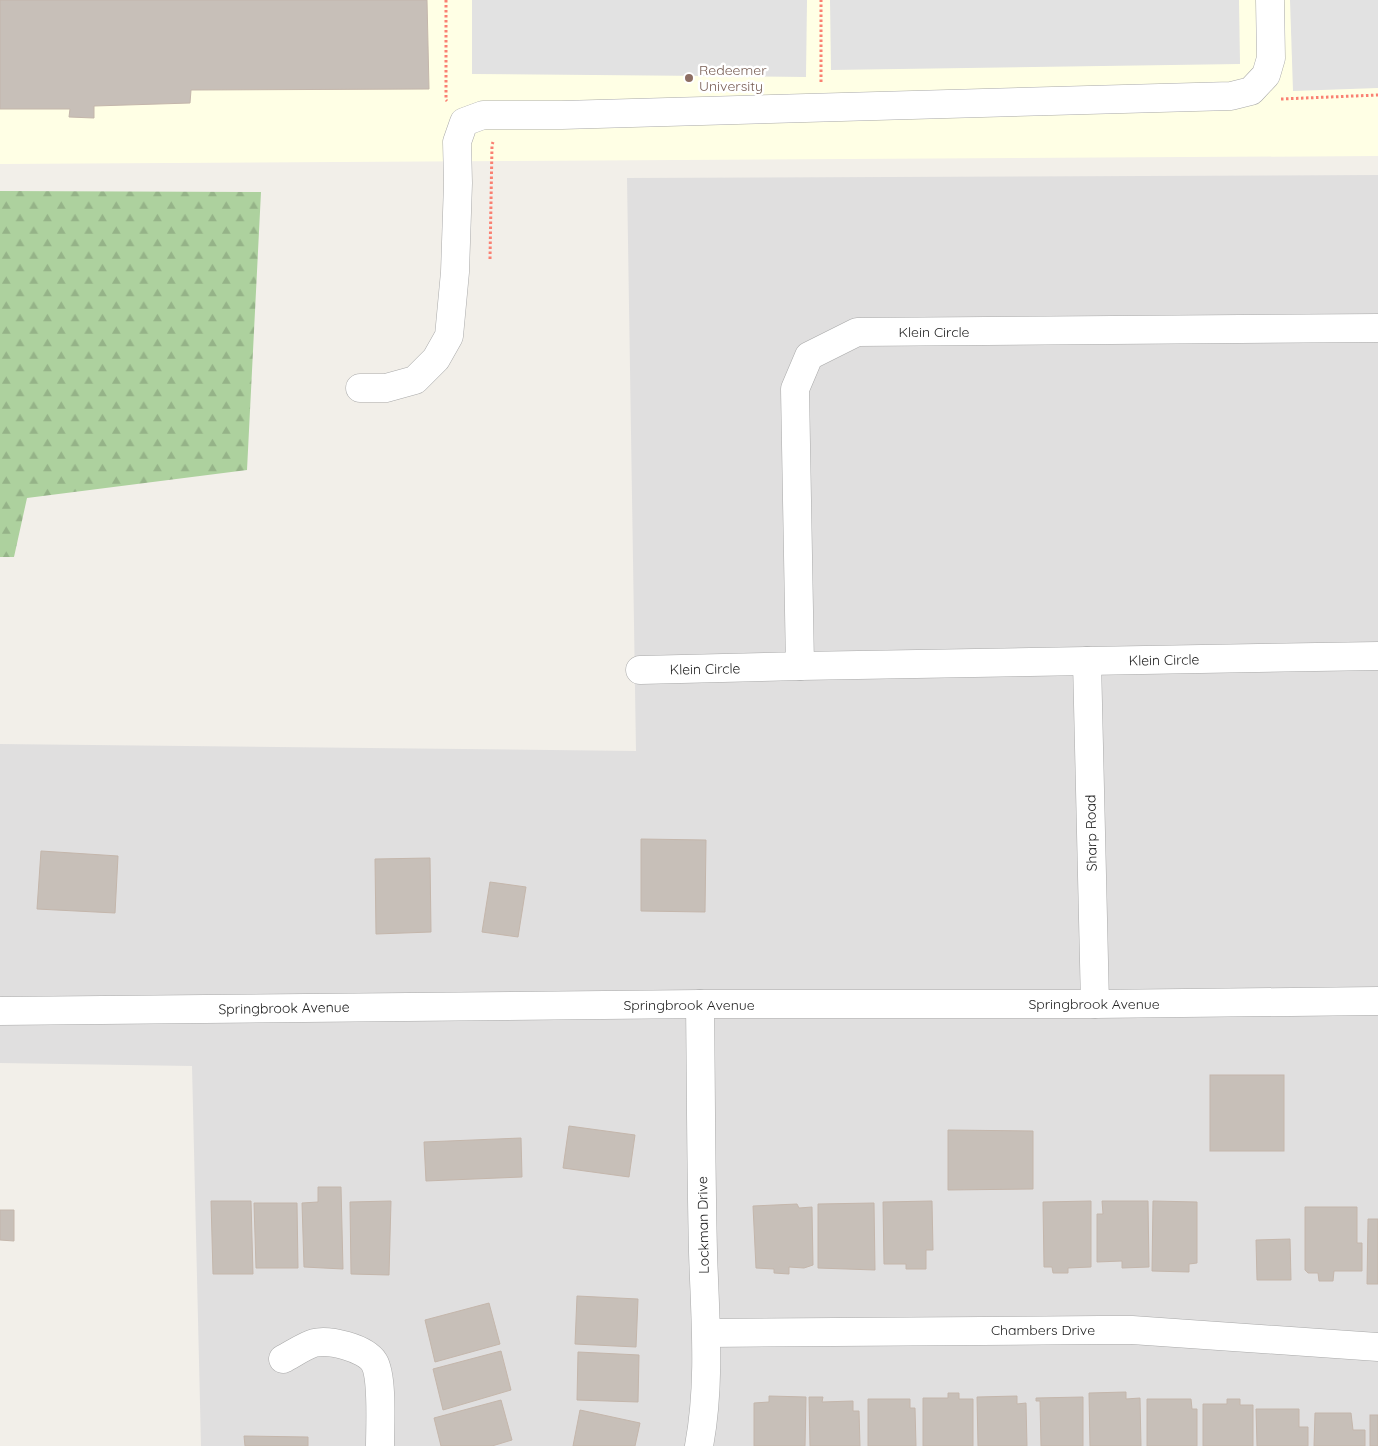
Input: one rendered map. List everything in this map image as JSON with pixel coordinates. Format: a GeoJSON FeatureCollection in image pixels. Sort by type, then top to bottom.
{"type":"FeatureCollection","features":[{"type":"Feature","properties":{"kind":"street"},"geometry":{"type":"LineString","coordinates":[[360,388],[386,388],[414,380],[436,359],[449,336],[457,223],[457,142],[464,122],[483,115],[562,115],[1231,96],[1251,91],[1266,75],[1270,58],[1270,0]]}},
{"type":"Feature","properties":{"kind":"street","name":"Klein Circle"},"geometry":{"type":"LineString","coordinates":[[800,666],[795,390],[810,356],[857,332],[1378,328]]}},
{"type":"Feature","properties":{"kind":"street","name":"Klein Circle"},"geometry":{"type":"LineString","coordinates":[[640,670],[1378,656]]}},
{"type":"Feature","properties":{"kind":"street","name":"Sharp Road"},"geometry":{"type":"LineString","coordinates":[[1087,661],[1095,1004]]}},
{"type":"Feature","properties":{"kind":"street","name":"Springbrook Avenue"},"geometry":{"type":"LineString","coordinates":[[0,1011],[700,1004],[1095,1004],[1378,1001]]}},
{"type":"Feature","properties":{"kind":"street","name":"Lockman Drive"},"geometry":{"type":"LineString","coordinates":[[699,1446],[707,1379],[700,1004]]}},
{"type":"Feature","properties":{"kind":"street","name":"Chambers Drive"},"geometry":{"type":"LineString","coordinates":[[707,1333],[1132,1330],[1378,1347]]}},
{"type":"Feature","properties":{"kind":"street"},"geometry":{"type":"LineString","coordinates":[[283,1359],[314,1343],[335,1343],[356,1348],[374,1361],[380,1381],[380,1446]]}},
{"type":"Feature","properties":{"kind":"path"},"geometry":{"type":"LineString","coordinates":[[446,0],[446,100],[464,122]]}},
{"type":"Feature","properties":{"kind":"path"},"geometry":{"type":"LineString","coordinates":[[821,0],[821,108]]}},
{"type":"Feature","properties":{"kind":"shaded area","name":"Redeemer University"},"geometry":{"type":"Polygon","coordinates":[[[0,0],[1378,0],[1378,156],[0,164],[0,0]]]}},
{"type":"Feature","properties":{"kind":"shaded area"},"geometry":{"type":"Polygon","coordinates":[[[472,0],[807,0],[806,77],[472,74],[472,0]]]}},
{"type":"Feature","properties":{"kind":"shaded area"},"geometry":{"type":"Polygon","coordinates":[[[830,0],[1239,0],[1240,64],[831,70],[830,0]]]}},
{"type":"Feature","properties":{"kind":"shaded area"},"geometry":{"type":"Polygon","coordinates":[[[1290,0],[1378,0],[1378,88],[1293,91],[1290,0]]]}},
{"type":"Feature","properties":{"kind":"shaded area"},"geometry":{"type":"Polygon","coordinates":[[[1378,175],[1378,1446],[201,1446],[192,1066],[0,1063],[0,744],[636,751],[627,178],[1378,175]]]}},
{"type":"Feature","properties":{"kind":"green space"},"geometry":{"type":"Polygon","coordinates":[[[0,191],[261,192],[247,470],[27,498],[14,557],[0,557],[0,191]]]}},
{"type":"Feature","properties":{"kind":"building"},"geometry":{"type":"Polygon","coordinates":[[[0,0],[427,0],[429,89],[191,90],[190,103],[94,106],[94,118],[69,117],[70,109],[0,109],[0,0]]]}},
{"type":"Feature","properties":{"kind":"building"},"geometry":{"type":"Polygon","coordinates":[[[641,839],[706,840],[705,912],[641,911],[641,839]]]}},
{"type":"Feature","properties":{"kind":"building"},"geometry":{"type":"Polygon","coordinates":[[[41,851],[118,856],[115,913],[37,909],[41,851]]]}},
{"type":"Feature","properties":{"kind":"building"},"geometry":{"type":"Polygon","coordinates":[[[430,858],[431,932],[376,934],[375,859],[430,858]]]}},
{"type":"Feature","properties":{"kind":"building"},"geometry":{"type":"Polygon","coordinates":[[[490,882],[526,887],[518,937],[482,932],[490,882]]]}},
{"type":"Feature","properties":{"kind":"building"},"geometry":{"type":"Polygon","coordinates":[[[1210,1075],[1284,1075],[1284,1151],[1210,1151],[1210,1075]]]}},
{"type":"Feature","properties":{"kind":"building"},"geometry":{"type":"Polygon","coordinates":[[[569,1126],[635,1135],[629,1177],[563,1168],[569,1126]]]}},
{"type":"Feature","properties":{"kind":"building"},"geometry":{"type":"Polygon","coordinates":[[[948,1130],[1033,1131],[1033,1189],[948,1190],[948,1130]]]}},
{"type":"Feature","properties":{"kind":"building"},"geometry":{"type":"Polygon","coordinates":[[[521,1138],[522,1177],[426,1181],[424,1142],[521,1138]]]}},
{"type":"Feature","properties":{"kind":"building"},"geometry":{"type":"Polygon","coordinates":[[[318,1187],[341,1187],[343,1269],[304,1267],[302,1203],[318,1202],[318,1187]]]}},
{"type":"Feature","properties":{"kind":"building"},"geometry":{"type":"Polygon","coordinates":[[[211,1201],[251,1201],[253,1274],[213,1274],[211,1201]]]}},
{"type":"Feature","properties":{"kind":"building"},"geometry":{"type":"Polygon","coordinates":[[[391,1201],[389,1275],[351,1274],[350,1202],[391,1201]]]}},
{"type":"Feature","properties":{"kind":"building"},"geometry":{"type":"Polygon","coordinates":[[[932,1201],[933,1250],[926,1250],[926,1269],[906,1269],[906,1264],[884,1264],[883,1202],[932,1201]]]}},
{"type":"Feature","properties":{"kind":"building"},"geometry":{"type":"Polygon","coordinates":[[[1091,1201],[1091,1267],[1068,1268],[1068,1273],[1053,1273],[1052,1267],[1044,1267],[1043,1202],[1091,1201]]]}},
{"type":"Feature","properties":{"kind":"building"},"geometry":{"type":"Polygon","coordinates":[[[1102,1201],[1148,1201],[1149,1267],[1122,1268],[1122,1261],[1097,1262],[1097,1214],[1103,1214],[1102,1201]]]}},
{"type":"Feature","properties":{"kind":"building"},"geometry":{"type":"Polygon","coordinates":[[[1153,1201],[1197,1202],[1197,1263],[1189,1264],[1189,1272],[1152,1271],[1153,1201]]]}},
{"type":"Feature","properties":{"kind":"building"},"geometry":{"type":"Polygon","coordinates":[[[254,1203],[297,1203],[298,1268],[256,1268],[254,1203]]]}},
{"type":"Feature","properties":{"kind":"building"},"geometry":{"type":"Polygon","coordinates":[[[874,1203],[875,1270],[818,1268],[818,1204],[874,1203]]]}},
{"type":"Feature","properties":{"kind":"building"},"geometry":{"type":"Polygon","coordinates":[[[797,1204],[799,1208],[812,1207],[813,1265],[804,1268],[789,1267],[789,1274],[774,1273],[774,1269],[756,1268],[753,1206],[797,1204]]]}},
{"type":"Feature","properties":{"kind":"building"},"geometry":{"type":"Polygon","coordinates":[[[1305,1207],[1357,1207],[1357,1243],[1362,1243],[1362,1271],[1334,1271],[1333,1281],[1319,1281],[1318,1273],[1308,1273],[1305,1270],[1305,1207]]]}},
{"type":"Feature","properties":{"kind":"building"},"geometry":{"type":"Polygon","coordinates":[[[0,1210],[14,1210],[14,1241],[0,1240],[0,1210]]]}},
{"type":"Feature","properties":{"kind":"building"},"geometry":{"type":"Polygon","coordinates":[[[1368,1219],[1378,1219],[1378,1284],[1367,1284],[1368,1219]]]}},
{"type":"Feature","properties":{"kind":"building"},"geometry":{"type":"Polygon","coordinates":[[[1290,1239],[1291,1280],[1257,1280],[1256,1240],[1290,1239]]]}},
{"type":"Feature","properties":{"kind":"building"},"geometry":{"type":"Polygon","coordinates":[[[577,1296],[638,1299],[636,1347],[575,1344],[577,1296]]]}},
{"type":"Feature","properties":{"kind":"building"},"geometry":{"type":"Polygon","coordinates":[[[489,1303],[500,1344],[435,1362],[425,1320],[489,1303]]]}},
{"type":"Feature","properties":{"kind":"building"},"geometry":{"type":"Polygon","coordinates":[[[501,1351],[511,1390],[443,1410],[433,1369],[501,1351]]]}},
{"type":"Feature","properties":{"kind":"building"},"geometry":{"type":"Polygon","coordinates":[[[578,1352],[639,1355],[638,1402],[577,1400],[578,1352]]]}},
{"type":"Feature","properties":{"kind":"building"},"geometry":{"type":"Polygon","coordinates":[[[1126,1392],[1126,1399],[1140,1398],[1141,1446],[1090,1446],[1089,1393],[1126,1392]]]}},
{"type":"Feature","properties":{"kind":"building"},"geometry":{"type":"Polygon","coordinates":[[[948,1393],[959,1393],[959,1399],[973,1399],[973,1446],[923,1446],[923,1398],[948,1398],[948,1393]]]}},
{"type":"Feature","properties":{"kind":"building"},"geometry":{"type":"Polygon","coordinates":[[[769,1396],[806,1397],[805,1446],[754,1446],[754,1403],[769,1402],[769,1396]]]}},
{"type":"Feature","properties":{"kind":"building"},"geometry":{"type":"Polygon","coordinates":[[[1017,1396],[1017,1404],[1026,1403],[1027,1446],[978,1446],[977,1397],[1017,1396]]]}},
{"type":"Feature","properties":{"kind":"building"},"geometry":{"type":"Polygon","coordinates":[[[809,1397],[823,1397],[822,1402],[853,1401],[853,1411],[859,1411],[860,1446],[810,1446],[809,1397]]]}},
{"type":"Feature","properties":{"kind":"building"},"geometry":{"type":"Polygon","coordinates":[[[1083,1397],[1083,1446],[1041,1446],[1040,1401],[1036,1401],[1036,1398],[1083,1397]]]}},
{"type":"Feature","properties":{"kind":"building"},"geometry":{"type":"Polygon","coordinates":[[[868,1399],[910,1399],[910,1408],[915,1408],[916,1446],[868,1446],[868,1399]]]}},
{"type":"Feature","properties":{"kind":"building"},"geometry":{"type":"Polygon","coordinates":[[[1147,1399],[1191,1399],[1192,1409],[1197,1409],[1197,1446],[1147,1446],[1147,1399]]]}},
{"type":"Feature","properties":{"kind":"building"},"geometry":{"type":"Polygon","coordinates":[[[1227,1399],[1240,1399],[1240,1405],[1253,1405],[1253,1446],[1203,1446],[1203,1404],[1227,1404],[1227,1399]]]}},
{"type":"Feature","properties":{"kind":"building"},"geometry":{"type":"Polygon","coordinates":[[[501,1400],[512,1440],[492,1446],[441,1446],[434,1418],[501,1400]]]}},
{"type":"Feature","properties":{"kind":"building"},"geometry":{"type":"Polygon","coordinates":[[[1256,1409],[1299,1409],[1299,1427],[1308,1427],[1308,1446],[1257,1446],[1256,1409]]]}},
{"type":"Feature","properties":{"kind":"building"},"geometry":{"type":"Polygon","coordinates":[[[580,1410],[640,1423],[635,1446],[573,1446],[580,1410]]]}},
{"type":"Feature","properties":{"kind":"building"},"geometry":{"type":"Polygon","coordinates":[[[1315,1413],[1351,1413],[1353,1430],[1365,1430],[1365,1446],[1314,1446],[1315,1413]]]}},
{"type":"Feature","properties":{"kind":"building"},"geometry":{"type":"Polygon","coordinates":[[[1370,1415],[1378,1415],[1378,1446],[1370,1446],[1370,1415]]]}},
{"type":"Feature","properties":{"kind":"building"},"geometry":{"type":"Polygon","coordinates":[[[244,1436],[308,1437],[308,1446],[245,1446],[244,1436]]]}},
{"type":"Feature","properties":{"kind":"place","name":"Redeemer University"},"geometry":{"type":"Point","coordinates":[689,78]}}]}
